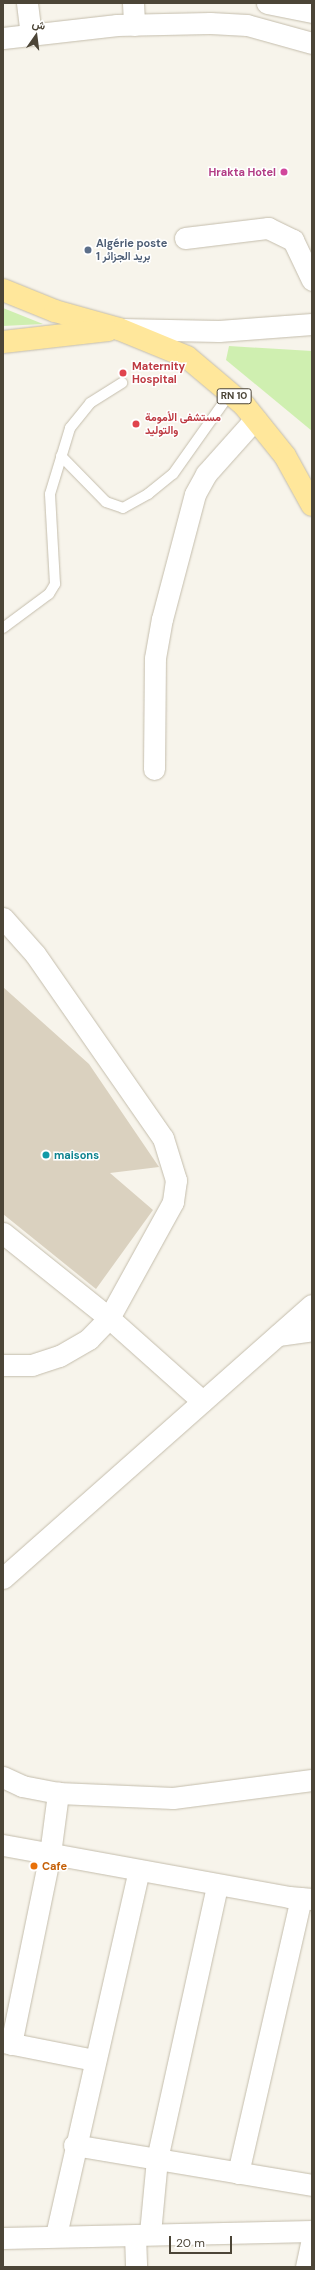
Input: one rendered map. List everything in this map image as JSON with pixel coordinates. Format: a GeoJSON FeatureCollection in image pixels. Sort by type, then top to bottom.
{"type":"FeatureCollection","features":[{"type":"Feature","properties":{"kind":"main road","name":"RN 10"},"geometry":{"type":"LineString","coordinates":[[3,290],[48,308],[119,329],[187,357],[231,392],[255,419],[284,456],[312,505]]}},
{"type":"Feature","properties":{"kind":"main road","name":"RN 10"},"geometry":{"type":"LineString","coordinates":[[3,342],[119,329]]}},
{"type":"Feature","properties":{"kind":"street"},"geometry":{"type":"LineString","coordinates":[[27,3],[31,35]]}},
{"type":"Feature","properties":{"kind":"street"},"geometry":{"type":"LineString","coordinates":[[133,3],[134,25]]}},
{"type":"Feature","properties":{"kind":"street"},"geometry":{"type":"LineString","coordinates":[[248,25],[254,3]]}},
{"type":"Feature","properties":{"kind":"street"},"geometry":{"type":"LineString","coordinates":[[267,3],[312,12]]}},
{"type":"Feature","properties":{"kind":"street"},"geometry":{"type":"LineString","coordinates":[[3,38],[134,25],[248,25],[312,43]]}},
{"type":"Feature","properties":{"kind":"street"},"geometry":{"type":"LineString","coordinates":[[185,238],[268,228],[293,240],[312,280]]}},
{"type":"Feature","properties":{"kind":"street"},"geometry":{"type":"LineString","coordinates":[[119,329],[219,330],[312,324]]}},
{"type":"Feature","properties":{"kind":"street"},"geometry":{"type":"LineString","coordinates":[[154,769],[155,658],[162,619],[195,494],[206,474],[255,419]]}},
{"type":"Feature","properties":{"kind":"street"},"geometry":{"type":"LineString","coordinates":[[3,918],[35,954],[76,1010],[163,1138],[172,1161],[176,1180],[172,1202],[109,1318],[89,1339],[59,1356],[32,1365],[3,1365]]}},
{"type":"Feature","properties":{"kind":"street"},"geometry":{"type":"LineString","coordinates":[[3,1234],[109,1318],[202,1401]]}},
{"type":"Feature","properties":{"kind":"street"},"geometry":{"type":"LineString","coordinates":[[3,1578],[312,1305]]}},
{"type":"Feature","properties":{"kind":"street"},"geometry":{"type":"LineString","coordinates":[[277,1335],[312,1330]]}},
{"type":"Feature","properties":{"kind":"street"},"geometry":{"type":"LineString","coordinates":[[3,1777],[22,1786],[58,1793],[173,1798],[312,1780]]}},
{"type":"Feature","properties":{"kind":"street"},"geometry":{"type":"LineString","coordinates":[[58,1793],[50,1854],[7,2043],[94,2060]]}},
{"type":"Feature","properties":{"kind":"street"},"geometry":{"type":"LineString","coordinates":[[3,1846],[217,1885],[307,1898],[238,2173]]}},
{"type":"Feature","properties":{"kind":"street"},"geometry":{"type":"LineString","coordinates":[[56,2235],[74,2145],[139,1870]]}},
{"type":"Feature","properties":{"kind":"street"},"geometry":{"type":"LineString","coordinates":[[136,2267],[157,2159],[217,1885]]}},
{"type":"Feature","properties":{"kind":"street"},"geometry":{"type":"LineString","coordinates":[[74,2145],[312,2185]]}},
{"type":"Feature","properties":{"kind":"street"},"geometry":{"type":"LineString","coordinates":[[3,2238],[56,2235],[312,2231]]}},
{"type":"Feature","properties":{"kind":"street"},"geometry":{"type":"LineString","coordinates":[[306,2267],[312,2239]]}},
{"type":"Feature","properties":{"kind":"lane"},"geometry":{"type":"LineString","coordinates":[[3,628],[49,594],[55,584],[50,494],[70,428],[90,403],[122,383]]}},
{"type":"Feature","properties":{"kind":"lane"},"geometry":{"type":"LineString","coordinates":[[61,456],[106,502],[123,508],[148,494],[173,474],[231,392]]}},
{"type":"Feature","properties":{"kind":"green space"},"geometry":{"type":"Polygon","coordinates":[[[3,308],[43,324],[3,326],[3,308]]]}},
{"type":"Feature","properties":{"kind":"green space"},"geometry":{"type":"Polygon","coordinates":[[[229,346],[312,351],[312,431],[226,360],[229,346]]]}},
{"type":"Feature","properties":{"kind":"building"},"geometry":{"type":"Polygon","coordinates":[[[3,987],[89,1064],[159,1167],[110,1173],[153,1210],[96,1289],[3,1214],[3,987]]]}},
{"type":"Feature","properties":{"kind":"place","name":"Hrakta Hotel"},"geometry":{"type":"Point","coordinates":[284,172]}},
{"type":"Feature","properties":{"kind":"place","name":"Algérie poste 1 بريد الجزائر"},"geometry":{"type":"Point","coordinates":[88,250]}},
{"type":"Feature","properties":{"kind":"place","name":"Maternity Hospital"},"geometry":{"type":"Point","coordinates":[123,373]}},
{"type":"Feature","properties":{"kind":"place","name":"مستشفى الأمومة والتوليد"},"geometry":{"type":"Point","coordinates":[136,424]}},
{"type":"Feature","properties":{"kind":"place","name":"maisons"},"geometry":{"type":"Point","coordinates":[46,1155]}},
{"type":"Feature","properties":{"kind":"place","name":"Cafe"},"geometry":{"type":"Point","coordinates":[34,1866]}}]}
